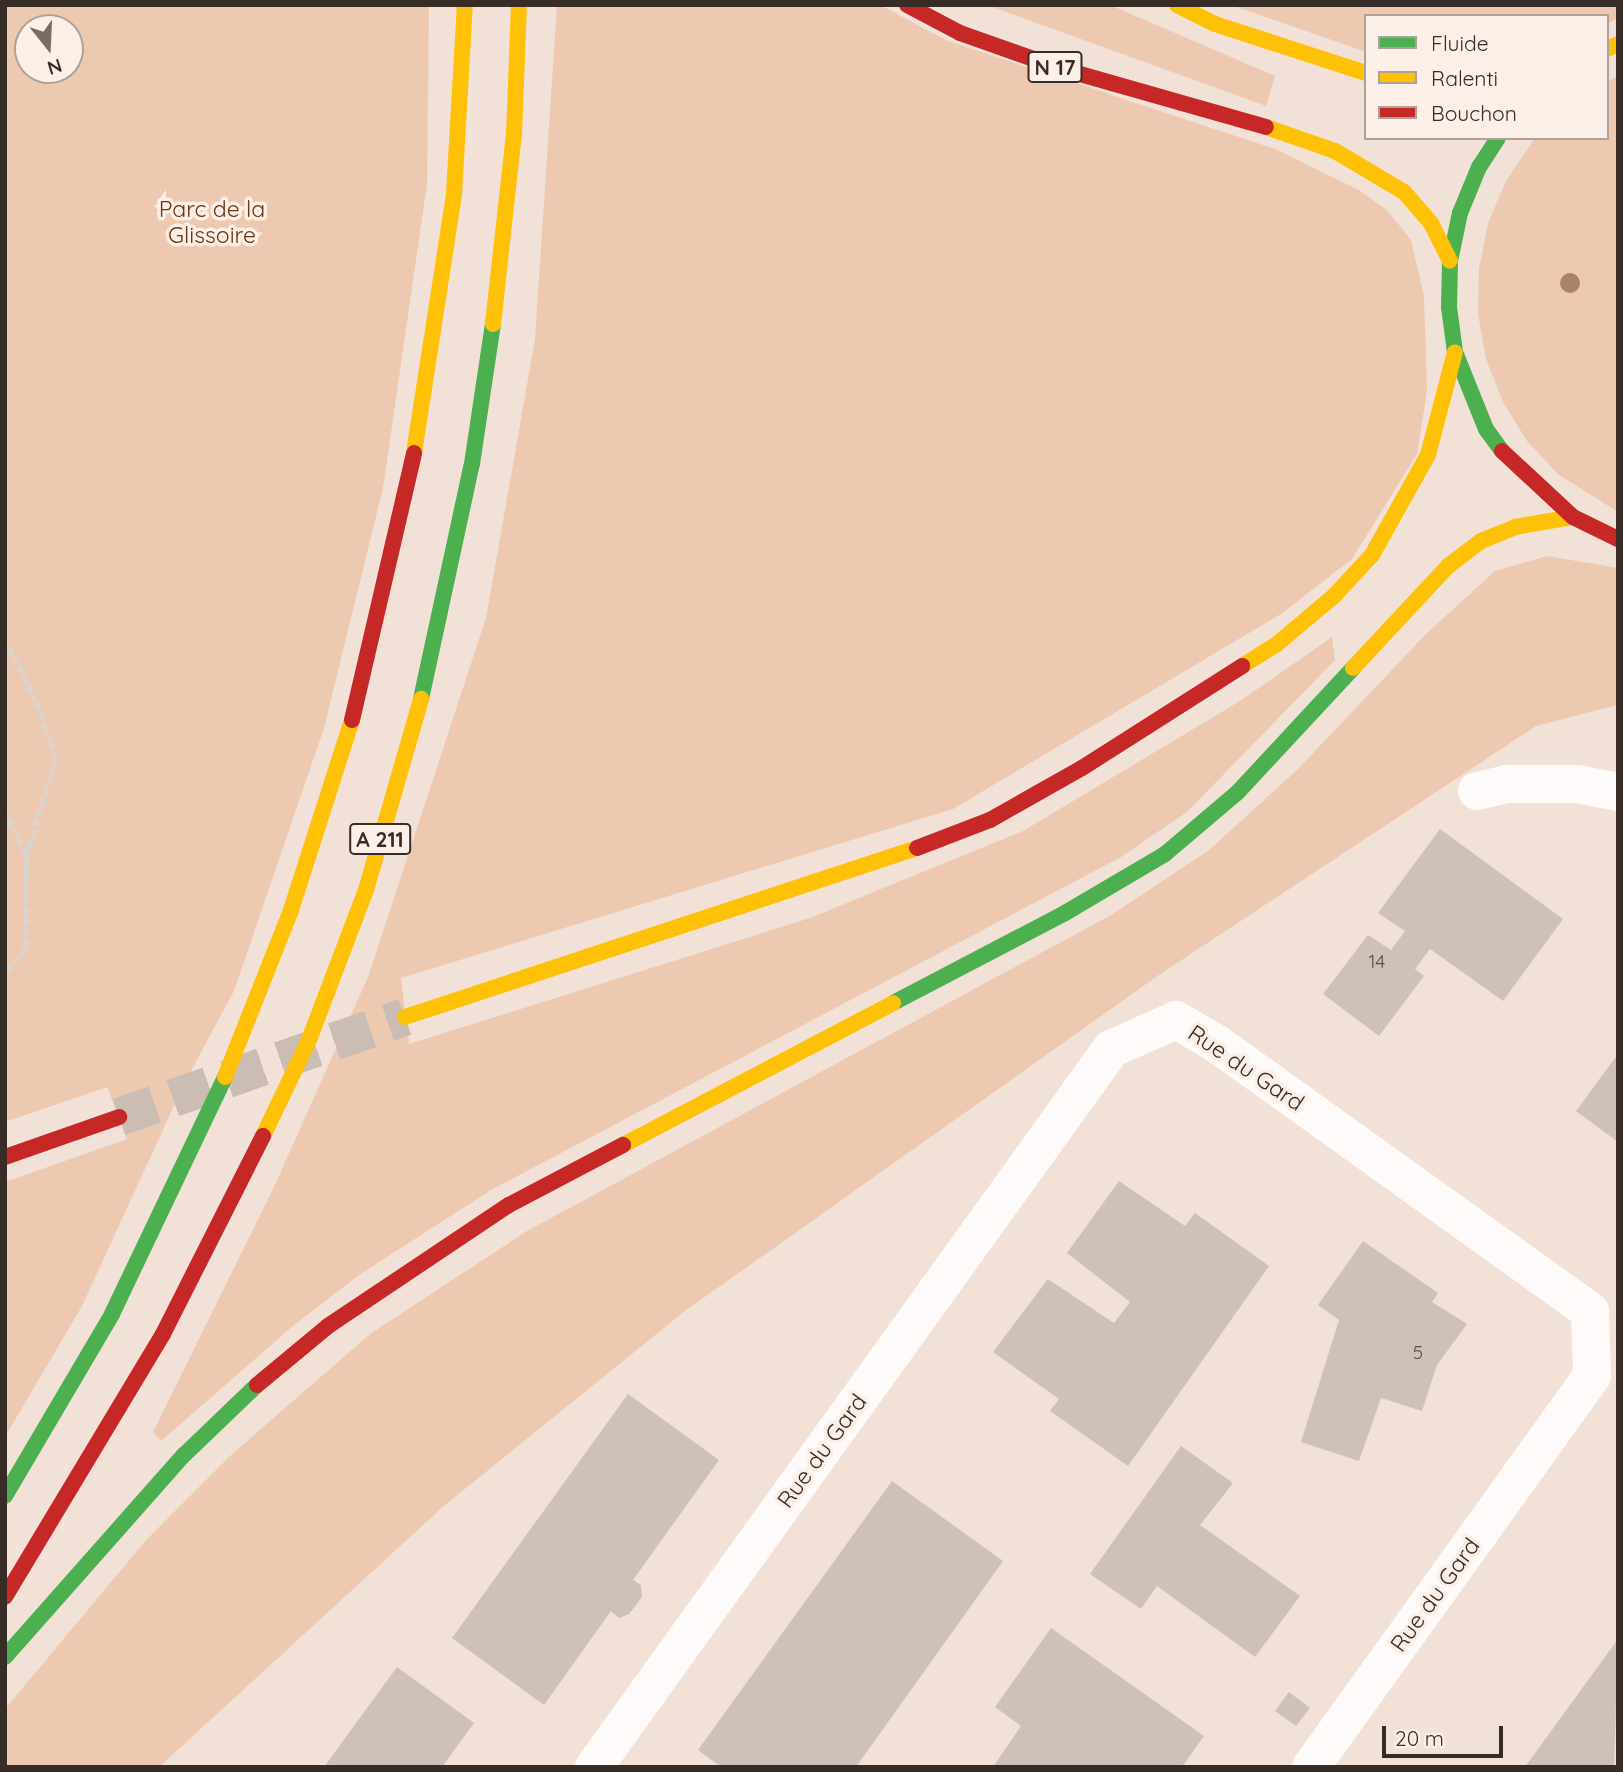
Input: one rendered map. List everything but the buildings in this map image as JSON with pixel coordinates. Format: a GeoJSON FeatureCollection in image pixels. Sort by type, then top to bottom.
{"type":"FeatureCollection","features":[{"type":"Feature","properties":{"kind":"highway","name":"A 211"},"geometry":{"type":"LineString","coordinates":[[5,1496],[112,1314],[235,1055],[291,910],[358,702],[405,500],[435,328],[454,194],[465,5]]}},
{"type":"Feature","properties":{"kind":"highway","name":"A 211"},"geometry":{"type":"LineString","coordinates":[[5,1597],[163,1334],[229,1205],[309,1040],[366,890],[432,661],[471,464],[501,271],[514,135],[519,5]]}},
{"type":"Feature","properties":{"kind":"highway","name":"N 17"},"geometry":{"type":"LineString","coordinates":[[906,5],[960,33],[1059,68],[1211,108],[1335,150],[1404,192],[1431,223],[1450,261]]}},
{"type":"Feature","properties":{"kind":"highway"},"geometry":{"type":"LineString","coordinates":[[1177,5],[1215,24],[1364,73]]}},
{"type":"Feature","properties":{"kind":"highway"},"geometry":{"type":"LineString","coordinates":[[1497,140],[1479,167],[1460,213],[1450,261],[1449,307],[1455,352],[1486,429],[1510,462],[1573,517],[1618,539]]}},
{"type":"Feature","properties":{"kind":"highway"},"geometry":{"type":"LineString","coordinates":[[405,1017],[880,862],[990,820],[1139,732],[1278,645],[1334,596],[1372,555],[1428,455],[1455,352]]}},
{"type":"Feature","properties":{"kind":"highway"},"geometry":{"type":"LineString","coordinates":[[5,1657],[184,1455],[242,1398],[328,1326],[509,1205],[1065,913],[1165,854],[1237,793],[1448,566],[1481,541],[1515,527],[1573,517]]}},
{"type":"Feature","properties":{"kind":"highway"},"geometry":{"type":"LineString","coordinates":[[5,1157],[119,1118]]}},
{"type":"Feature","properties":{"kind":"street"},"geometry":{"type":"LineString","coordinates":[[1476,791],[1507,783],[1577,784],[1618,792]]}},
{"type":"Feature","properties":{"kind":"street","name":"Rue du Gard"},"geometry":{"type":"LineString","coordinates":[[594,1767],[1111,1049],[1176,1020],[1217,1044],[1590,1311],[1592,1376],[1320,1764]]}},
{"type":"Feature","properties":{"kind":"path"},"geometry":{"type":"LineString","coordinates":[[5,638],[37,703],[55,759],[27,855],[26,949],[5,975]]}},
{"type":"Feature","properties":{"kind":"path"},"geometry":{"type":"LineString","coordinates":[[5,810],[27,855]]}},
{"type":"Feature","properties":{"kind":"green space","name":"Parc de la Glissoire"},"geometry":{"type":"Polygon","coordinates":[[[5,5],[429,5],[427,184],[383,488],[324,728],[234,991],[184,1084],[82,1306],[5,1437],[5,1182],[127,1139],[107,1087],[5,1122],[5,5]]]}},
{"type":"Feature","properties":{"kind":"green space"},"geometry":{"type":"Polygon","coordinates":[[[557,5],[880,5],[948,41],[1275,149],[1359,190],[1387,210],[1411,240],[1424,296],[1427,391],[1417,454],[1352,559],[1281,614],[953,809],[401,978],[409,1044],[810,918],[1023,831],[1240,701],[1332,637],[1335,660],[1187,812],[1121,857],[491,1190],[359,1275],[294,1325],[161,1441],[153,1432],[273,1189],[368,977],[486,618],[535,339],[557,5]]]}},
{"type":"Feature","properties":{"kind":"green space"},"geometry":{"type":"Polygon","coordinates":[[[987,5],[1110,5],[1275,76],[1266,106],[987,5]]]}},
{"type":"Feature","properties":{"kind":"green space"},"geometry":{"type":"Polygon","coordinates":[[[1231,5],[1618,5],[1618,18],[1609,23],[1609,14],[1364,14],[1364,51],[1231,5]]]}},
{"type":"Feature","properties":{"kind":"green space"},"geometry":{"type":"Polygon","coordinates":[[[1618,76],[1618,512],[1559,475],[1527,441],[1503,402],[1486,359],[1478,314],[1479,269],[1488,223],[1506,181],[1534,140],[1609,140],[1609,80],[1618,76]]]}},
{"type":"Feature","properties":{"kind":"green space"},"geometry":{"type":"Polygon","coordinates":[[[1547,556],[1618,568],[1618,705],[1536,726],[1159,975],[685,1311],[445,1505],[159,1767],[5,1767],[5,1709],[147,1539],[230,1456],[370,1334],[527,1231],[1111,915],[1208,851],[1297,770],[1426,634],[1495,571],[1547,556]]]}},
{"type":"Feature","properties":{"kind":"tunnel"},"geometry":{"type":"LineString","coordinates":[[119,1117],[405,1017]]}},
{"type":"Feature","properties":{"kind":"traffic: fast"},"geometry":{"type":"LineString","coordinates":[[1497,140],[1479,167],[1460,213],[1450,261],[1449,307],[1455,352],[1486,429],[1502,451]]}},
{"type":"Feature","properties":{"kind":"traffic: fast"},"geometry":{"type":"LineString","coordinates":[[421,699],[472,464],[493,324]]}},
{"type":"Feature","properties":{"kind":"traffic: fast"},"geometry":{"type":"LineString","coordinates":[[893,1003],[1065,913],[1165,854],[1237,793],[1353,668]]}},
{"type":"Feature","properties":{"kind":"traffic: fast"},"geometry":{"type":"LineString","coordinates":[[5,1496],[112,1314],[225,1077]]}},
{"type":"Feature","properties":{"kind":"traffic: fast"},"geometry":{"type":"LineString","coordinates":[[5,1657],[184,1455],[257,1385]]}},
{"type":"Feature","properties":{"kind":"traffic: slow"},"geometry":{"type":"LineString","coordinates":[[414,453],[454,194],[465,5]]}},
{"type":"Feature","properties":{"kind":"traffic: slow"},"geometry":{"type":"LineString","coordinates":[[493,324],[514,135],[519,5]]}},
{"type":"Feature","properties":{"kind":"traffic: slow"},"geometry":{"type":"LineString","coordinates":[[1177,5],[1215,24],[1364,72]]}},
{"type":"Feature","properties":{"kind":"traffic: slow"},"geometry":{"type":"LineString","coordinates":[[1609,48],[1618,44]]}},
{"type":"Feature","properties":{"kind":"traffic: slow"},"geometry":{"type":"LineString","coordinates":[[1266,127],[1335,151],[1404,192],[1431,223],[1450,261]]}},
{"type":"Feature","properties":{"kind":"traffic: slow"},"geometry":{"type":"LineString","coordinates":[[1242,666],[1277,644],[1334,596],[1372,555],[1428,455],[1455,352]]}},
{"type":"Feature","properties":{"kind":"traffic: slow"},"geometry":{"type":"LineString","coordinates":[[1353,668],[1448,566],[1481,541],[1515,527],[1573,517]]}},
{"type":"Feature","properties":{"kind":"traffic: slow"},"geometry":{"type":"LineString","coordinates":[[263,1136],[309,1040],[366,890],[421,699]]}},
{"type":"Feature","properties":{"kind":"traffic: slow"},"geometry":{"type":"LineString","coordinates":[[225,1077],[291,910],[352,720]]}},
{"type":"Feature","properties":{"kind":"traffic: slow"},"geometry":{"type":"LineString","coordinates":[[405,1017],[917,848]]}},
{"type":"Feature","properties":{"kind":"traffic: slow"},"geometry":{"type":"LineString","coordinates":[[623,1145],[893,1003]]}},
{"type":"Feature","properties":{"kind":"traffic: jam"},"geometry":{"type":"LineString","coordinates":[[907,5],[960,33],[1059,68],[1266,127]]}},
{"type":"Feature","properties":{"kind":"traffic: jam"},"geometry":{"type":"LineString","coordinates":[[1502,451],[1573,517],[1618,539]]}},
{"type":"Feature","properties":{"kind":"traffic: jam"},"geometry":{"type":"LineString","coordinates":[[352,720],[414,453]]}},
{"type":"Feature","properties":{"kind":"traffic: jam"},"geometry":{"type":"LineString","coordinates":[[917,848],[990,820],[1082,768],[1242,666]]}},
{"type":"Feature","properties":{"kind":"traffic: jam"},"geometry":{"type":"LineString","coordinates":[[5,1157],[119,1117]]}},
{"type":"Feature","properties":{"kind":"traffic: jam"},"geometry":{"type":"LineString","coordinates":[[5,1597],[163,1334],[263,1136]]}},
{"type":"Feature","properties":{"kind":"traffic: jam"},"geometry":{"type":"LineString","coordinates":[[257,1385],[328,1326],[509,1205],[623,1145]]}}]}
